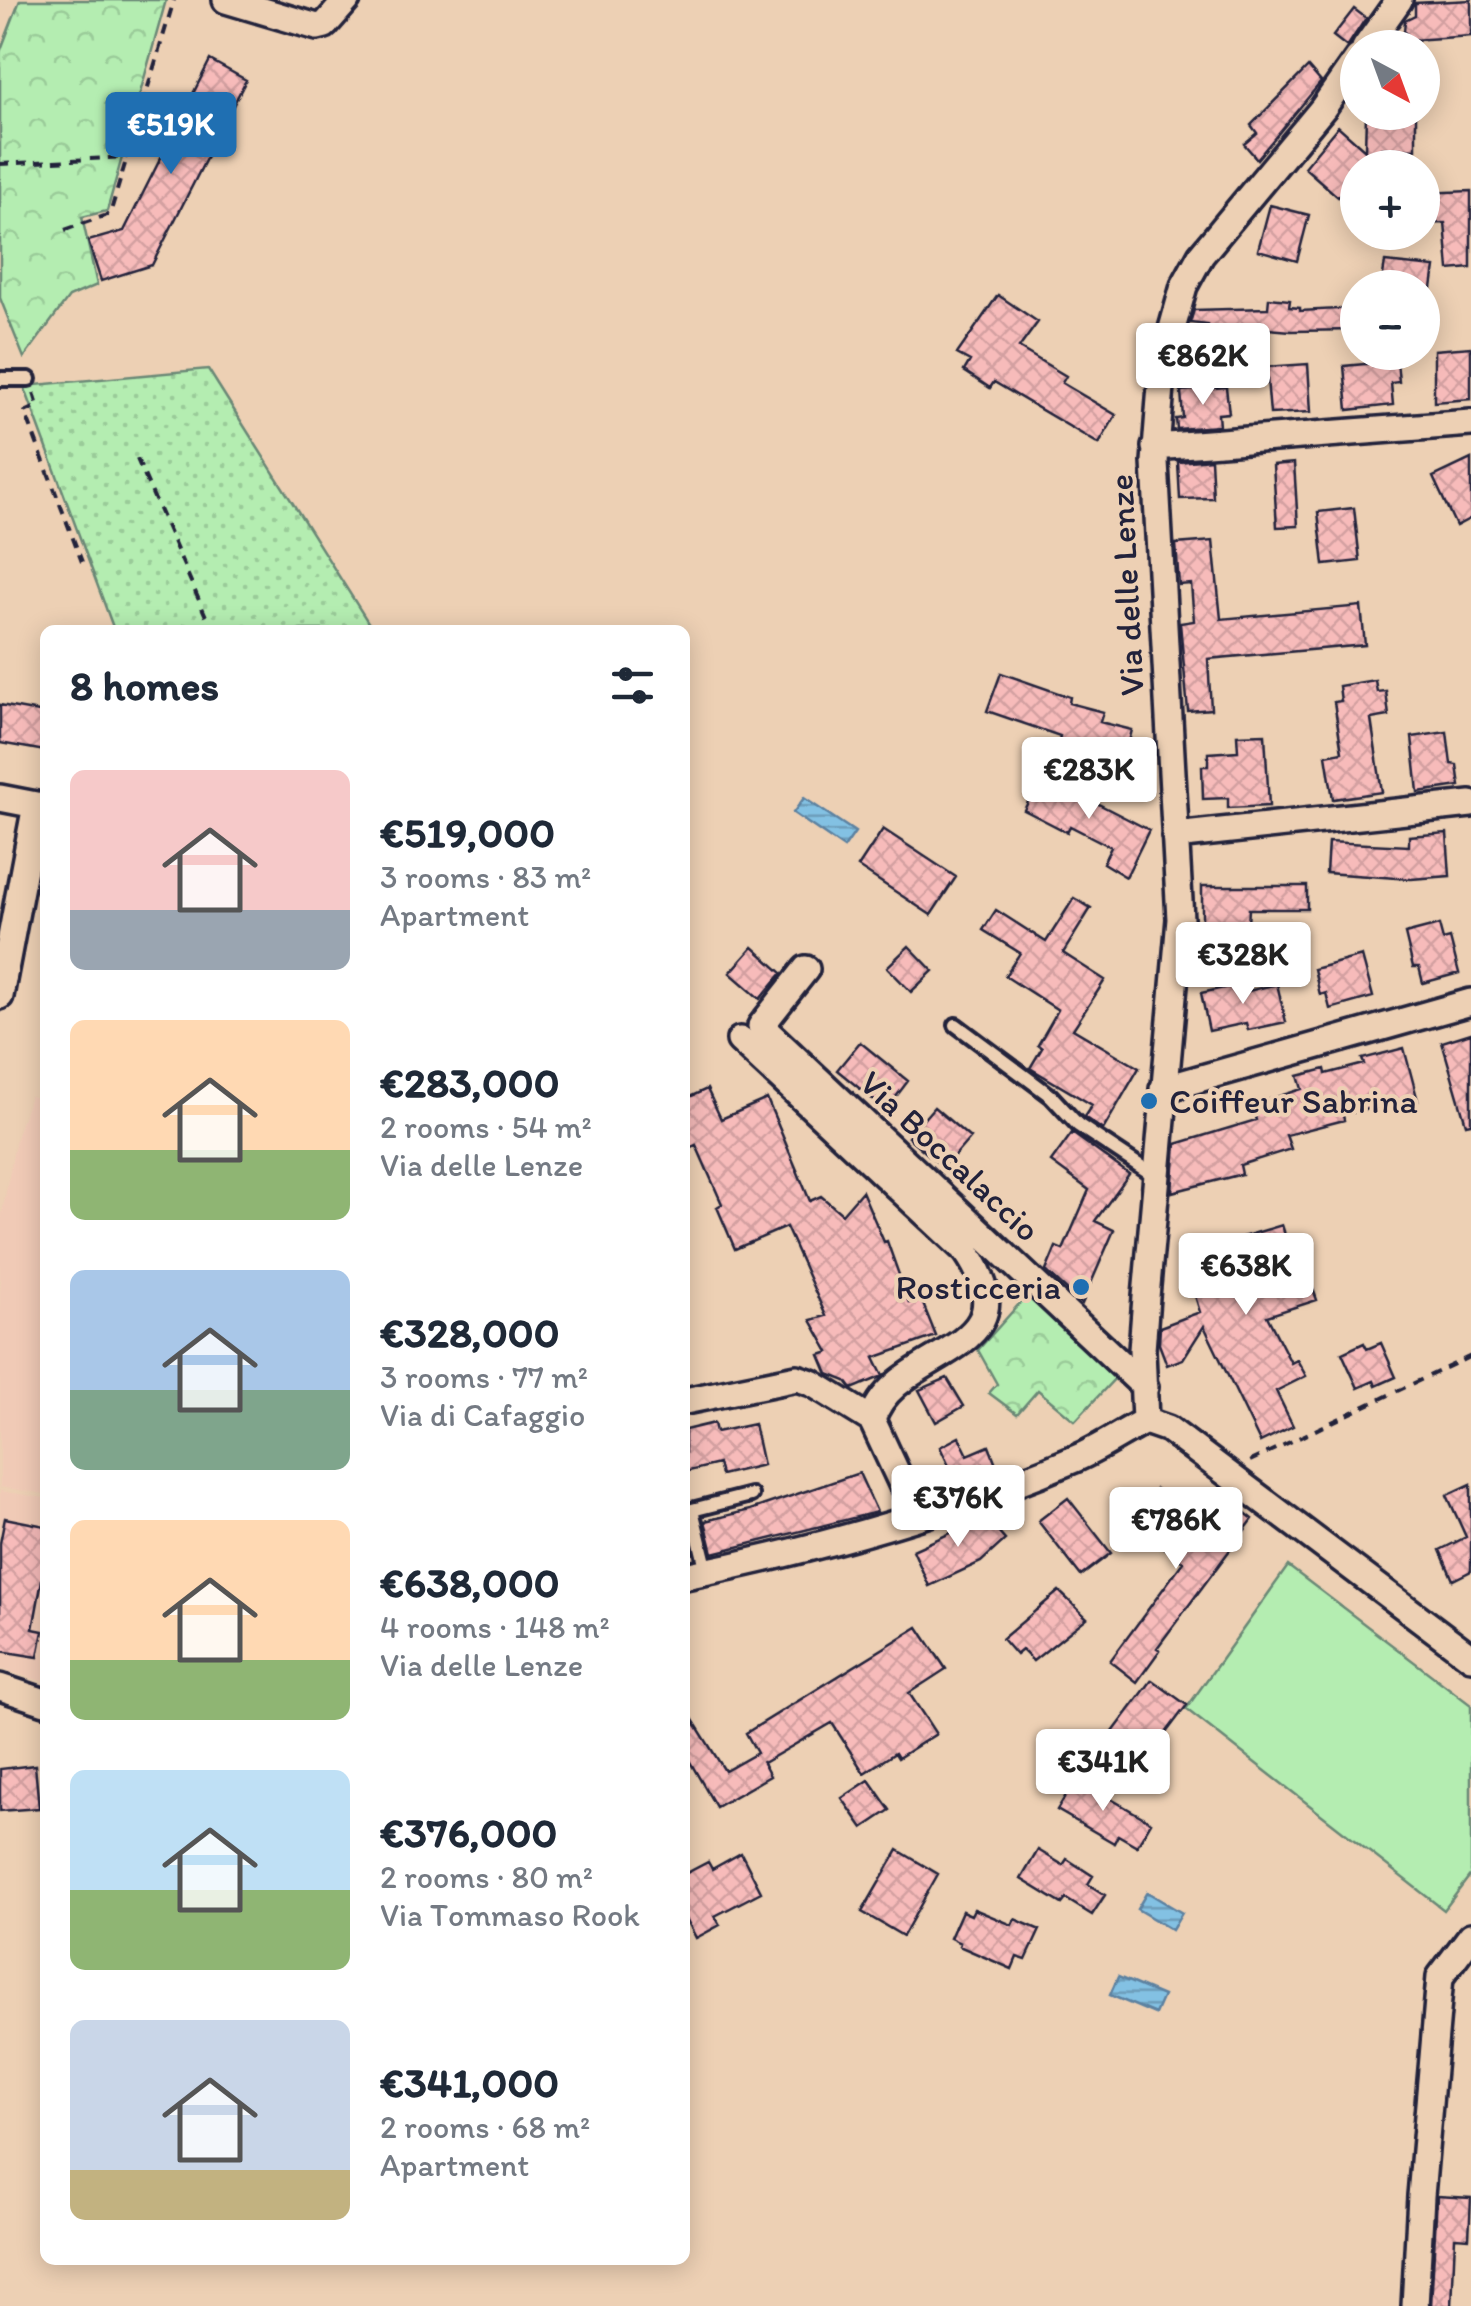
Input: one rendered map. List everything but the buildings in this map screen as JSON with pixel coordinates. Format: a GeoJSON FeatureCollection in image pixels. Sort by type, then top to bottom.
{"type":"FeatureCollection","features":[{"type":"Feature","properties":{"kind":"street"},"geometry":{"type":"LineString","coordinates":[[226,0],[317,27],[325,25],[346,0]]}},
{"type":"Feature","properties":{"kind":"street"},"geometry":{"type":"LineString","coordinates":[[1378,30],[1399,0]]}},
{"type":"Feature","properties":{"kind":"street","name":"Via delle Lenze"},"geometry":{"type":"LineString","coordinates":[[1145,1421],[1142,1350],[1180,919],[1155,447],[1158,396],[1168,339],[1192,270],[1213,238],[1340,84]]}},
{"type":"Feature","properties":{"kind":"street"},"geometry":{"type":"LineString","coordinates":[[1155,447],[1471,423]]}},
{"type":"Feature","properties":{"kind":"street"},"geometry":{"type":"LineString","coordinates":[[0,798],[36,805],[0,996]]}},
{"type":"Feature","properties":{"kind":"street"},"geometry":{"type":"LineString","coordinates":[[1175,836],[1471,804]]}},
{"type":"Feature","properties":{"kind":"street","name":"Via Boccalaccio"},"geometry":{"type":"LineString","coordinates":[[806,969],[761,1026],[1144,1386]]}},
{"type":"Feature","properties":{"kind":"street"},"geometry":{"type":"LineString","coordinates":[[1164,1090],[1471,1002]]}},
{"type":"Feature","properties":{"kind":"street"},"geometry":{"type":"LineString","coordinates":[[740,1040],[966,1250],[982,1284],[985,1308],[979,1328],[895,1386],[872,1420]]}},
{"type":"Feature","properties":{"kind":"street"},"geometry":{"type":"LineString","coordinates":[[690,1400],[797,1378],[812,1382],[872,1420],[917,1516]]}},
{"type":"Feature","properties":{"kind":"street"},"geometry":{"type":"LineString","coordinates":[[696,1573],[836,1540],[917,1516],[1078,1457],[1145,1421],[1158,1423],[1182,1440],[1471,1657]]}},
{"type":"Feature","properties":{"kind":"street"},"geometry":{"type":"LineString","coordinates":[[0,1687],[40,1700]]}},
{"type":"Feature","properties":{"kind":"street"},"geometry":{"type":"LineString","coordinates":[[1415,2306],[1440,1976],[1471,1936]]}},
{"type":"Feature","properties":{"kind":"lane"},"geometry":{"type":"LineString","coordinates":[[0,378],[29,379]]}},
{"type":"Feature","properties":{"kind":"lane"},"geometry":{"type":"LineString","coordinates":[[956,1025],[1051,1096],[1078,1125],[1155,1176]]}},
{"type":"Feature","properties":{"kind":"lane"},"geometry":{"type":"LineString","coordinates":[[696,1573],[692,1510],[751,1495]]}},
{"type":"Feature","properties":{"kind":"path"},"geometry":{"type":"LineString","coordinates":[[65,230],[110,214],[174,0]]}},
{"type":"Feature","properties":{"kind":"path"},"geometry":{"type":"LineString","coordinates":[[0,164],[127,157]]}},
{"type":"Feature","properties":{"kind":"path"},"geometry":{"type":"LineString","coordinates":[[38,406],[25,412],[82,562]]}},
{"type":"Feature","properties":{"kind":"path"},"geometry":{"type":"LineString","coordinates":[[137,458],[210,625]]}},
{"type":"Feature","properties":{"kind":"path"},"geometry":{"type":"LineString","coordinates":[[1226,1472],[1471,1356]]}},
{"type":"Feature","properties":{"kind":"shaded area"},"geometry":{"type":"Polygon","coordinates":[[[30,1096],[40,1098],[40,1493],[0,1487],[0,1224],[16,1138],[30,1096]]]}},
{"type":"Feature","properties":{"kind":"shaded area"},"geometry":{"type":"Polygon","coordinates":[[[0,1491],[40,1497],[40,1681],[0,1669],[0,1491]]]}},
{"type":"Feature","properties":{"kind":"green space"},"geometry":{"type":"Polygon","coordinates":[[[20,0],[166,0],[107,211],[82,217],[97,285],[69,297],[24,358],[0,298],[0,52],[20,0]]]}},
{"type":"Feature","properties":{"kind":"green space"},"geometry":{"type":"Polygon","coordinates":[[[208,369],[370,625],[112,625],[24,386],[208,369]]]}},
{"type":"Feature","properties":{"kind":"green space"},"geometry":{"type":"Polygon","coordinates":[[[1028,1294],[1116,1377],[1075,1421],[1038,1390],[1017,1414],[989,1393],[997,1384],[978,1350],[1028,1294]]]}},
{"type":"Feature","properties":{"kind":"green space"},"geometry":{"type":"Polygon","coordinates":[[[1288,1566],[1471,1705],[1471,1874],[1444,1910],[1186,1709],[1288,1566]]]}},
{"type":"Feature","properties":{"kind":"water"},"geometry":{"type":"Polygon","coordinates":[[[804,798],[855,832],[844,848],[793,813],[804,798]]]}},
{"type":"Feature","properties":{"kind":"water"},"geometry":{"type":"Polygon","coordinates":[[[1147,1892],[1182,1913],[1172,1930],[1137,1909],[1147,1892]]]}},
{"type":"Feature","properties":{"kind":"water"},"geometry":{"type":"Polygon","coordinates":[[[1118,1977],[1163,1996],[1155,2014],[1110,1995],[1118,1977]]]}},
{"type":"Feature","properties":{"kind":"place","name":"Coiffeur Sabrina"},"geometry":{"type":"Point","coordinates":[1149,1101]}},
{"type":"Feature","properties":{"kind":"place","name":"Rosticceria"},"geometry":{"type":"Point","coordinates":[1081,1287]}}]}
